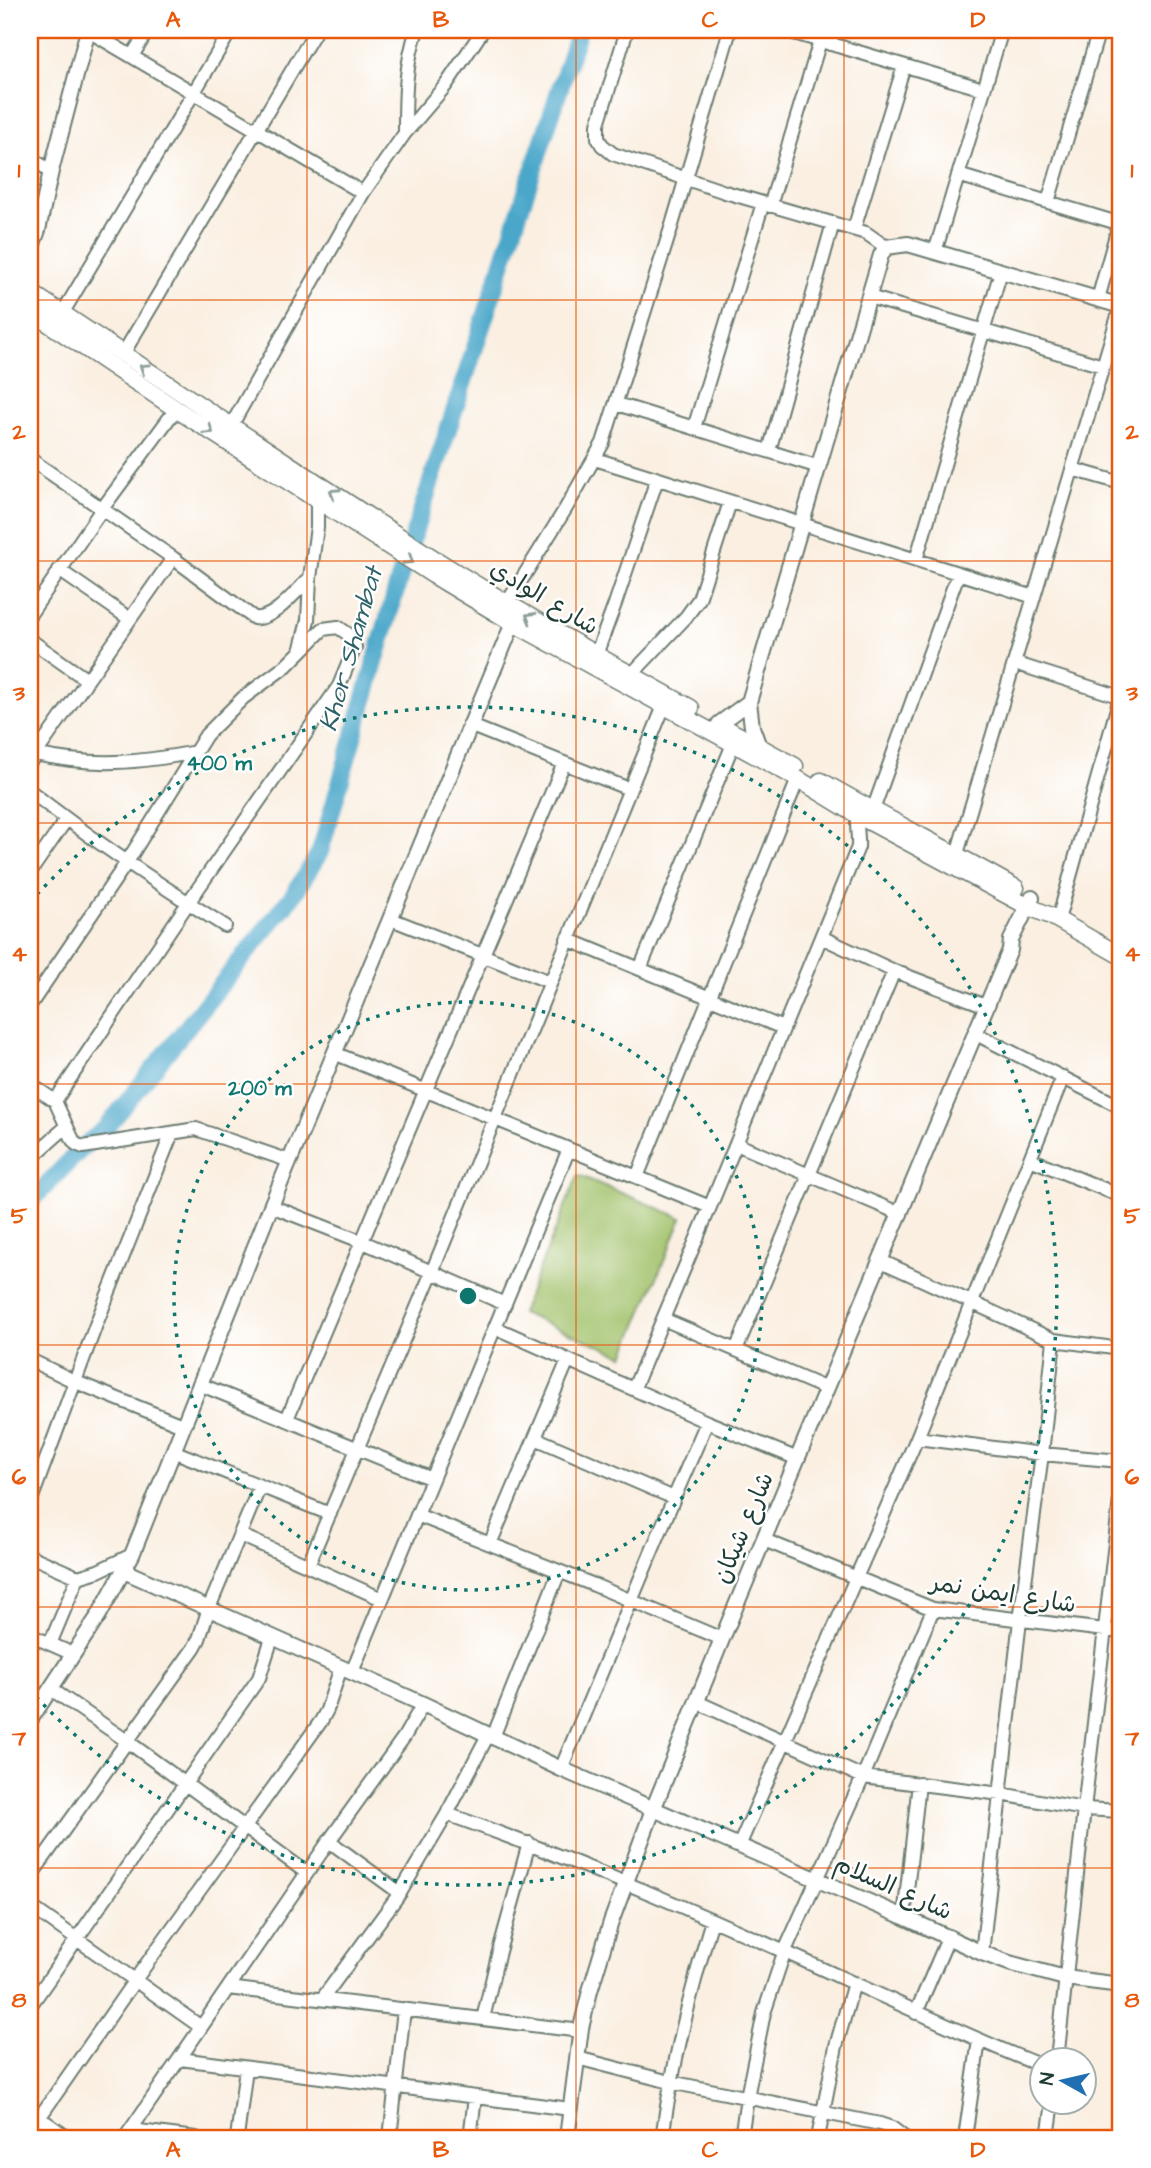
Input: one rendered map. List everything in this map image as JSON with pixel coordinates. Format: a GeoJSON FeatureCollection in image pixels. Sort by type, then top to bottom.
{"type":"FeatureCollection","features":[{"type":"Feature","properties":{"kind":"main road","name":"شارع الوادي"},"geometry":{"type":"LineString","coordinates":[[30,292],[230,426],[513,623],[797,779],[957,854],[1054,918],[1121,956]]}},
{"type":"Feature","properties":{"kind":"main road","name":"شارع الوادي"},"geometry":{"type":"LineString","coordinates":[[30,311],[317,499],[388,537]]}},
{"type":"Feature","properties":{"kind":"main road","name":"شارع الوادي"},"geometry":{"type":"LineString","coordinates":[[436,568],[506,603],[758,744],[864,810],[1033,904]]}},
{"type":"Feature","properties":{"kind":"street"},"geometry":{"type":"LineString","coordinates":[[30,253],[88,30],[363,193]]}},
{"type":"Feature","properties":{"kind":"street"},"geometry":{"type":"LineString","coordinates":[[132,56],[148,30]]}},
{"type":"Feature","properties":{"kind":"street"},"geometry":{"type":"LineString","coordinates":[[62,314],[231,30]]}},
{"type":"Feature","properties":{"kind":"street"},"geometry":{"type":"LineString","coordinates":[[123,354],[316,30]]}},
{"type":"Feature","properties":{"kind":"street"},"geometry":{"type":"LineString","coordinates":[[405,133],[405,84],[410,50],[417,30]]}},
{"type":"Feature","properties":{"kind":"street"},"geometry":{"type":"LineString","coordinates":[[230,426],[363,193],[405,133],[446,85],[483,30]]}},
{"type":"Feature","properties":{"kind":"street"},"geometry":{"type":"LineString","coordinates":[[627,30],[598,124],[598,138],[612,154],[685,179],[866,233],[886,247],[908,244],[1121,306],[957,854]]}},
{"type":"Feature","properties":{"kind":"street"},"geometry":{"type":"LineString","coordinates":[[506,603],[595,459],[617,404],[730,30]]}},
{"type":"Feature","properties":{"kind":"street"},"geometry":{"type":"LineString","coordinates":[[784,30],[983,89]]}},
{"type":"Feature","properties":{"kind":"street"},"geometry":{"type":"LineString","coordinates":[[694,428],[766,204],[825,42],[834,30]]}},
{"type":"Feature","properties":{"kind":"street"},"geometry":{"type":"LineString","coordinates":[[935,252],[1002,30]]}},
{"type":"Feature","properties":{"kind":"street"},"geometry":{"type":"LineString","coordinates":[[1048,202],[1099,30]]}},
{"type":"Feature","properties":{"kind":"street"},"geometry":{"type":"LineString","coordinates":[[854,229],[904,66]]}},
{"type":"Feature","properties":{"kind":"street"},"geometry":{"type":"LineString","coordinates":[[30,158],[51,171]]}},
{"type":"Feature","properties":{"kind":"street"},"geometry":{"type":"LineString","coordinates":[[958,175],[1121,221],[1098,299]]}},
{"type":"Feature","properties":{"kind":"street"},"geometry":{"type":"LineString","coordinates":[[30,231],[42,214]]}},
{"type":"Feature","properties":{"kind":"street"},"geometry":{"type":"LineString","coordinates":[[769,451],[832,223]]}},
{"type":"Feature","properties":{"kind":"street"},"geometry":{"type":"LineString","coordinates":[[758,744],[752,727],[749,702],[881,255],[886,247]]}},
{"type":"Feature","properties":{"kind":"street"},"geometry":{"type":"LineString","coordinates":[[916,560],[1001,271]]}},
{"type":"Feature","properties":{"kind":"street"},"geometry":{"type":"LineString","coordinates":[[869,297],[1103,366]]}},
{"type":"Feature","properties":{"kind":"street"},"geometry":{"type":"LineString","coordinates":[[617,404],[819,467]]}},
{"type":"Feature","properties":{"kind":"street"},"geometry":{"type":"LineString","coordinates":[[30,614],[102,509],[176,409]]}},
{"type":"Feature","properties":{"kind":"street"},"geometry":{"type":"LineString","coordinates":[[30,459],[254,618],[261,619],[271,615],[310,578]]}},
{"type":"Feature","properties":{"kind":"street"},"geometry":{"type":"LineString","coordinates":[[595,459],[1034,597]]}},
{"type":"Feature","properties":{"kind":"street"},"geometry":{"type":"LineString","coordinates":[[1072,469],[1121,483]]}},
{"type":"Feature","properties":{"kind":"street"},"geometry":{"type":"LineString","coordinates":[[596,655],[657,479]]}},
{"type":"Feature","properties":{"kind":"street"},"geometry":{"type":"LineString","coordinates":[[300,652],[308,620],[317,499]]}},
{"type":"Feature","properties":{"kind":"street"},"geometry":{"type":"LineString","coordinates":[[631,674],[694,608],[730,502]]}},
{"type":"Feature","properties":{"kind":"street"},"geometry":{"type":"LineString","coordinates":[[173,558],[33,758],[117,763],[197,752]]}},
{"type":"Feature","properties":{"kind":"street"},"geometry":{"type":"LineString","coordinates":[[59,570],[130,619]]}},
{"type":"Feature","properties":{"kind":"street"},"geometry":{"type":"LineString","coordinates":[[634,1388],[858,847],[864,810],[958,574]]}},
{"type":"Feature","properties":{"kind":"street"},"geometry":{"type":"LineString","coordinates":[[30,1720],[124,1572],[132,1555],[271,1206],[513,623]]}},
{"type":"Feature","properties":{"kind":"street"},"geometry":{"type":"LineString","coordinates":[[30,1005],[127,862],[206,735],[222,717],[300,652],[323,629],[338,627],[348,634],[355,647],[339,685],[55,1101]]}},
{"type":"Feature","properties":{"kind":"street"},"geometry":{"type":"LineString","coordinates":[[30,640],[87,680]]}},
{"type":"Feature","properties":{"kind":"street"},"geometry":{"type":"LineString","coordinates":[[1014,663],[1121,696],[1054,918]]}},
{"type":"Feature","properties":{"kind":"street"},"geometry":{"type":"LineString","coordinates":[[719,724],[749,702]]}},
{"type":"Feature","properties":{"kind":"street"},"geometry":{"type":"LineString","coordinates":[[308,1565],[432,1272],[664,706]]}},
{"type":"Feature","properties":{"kind":"street"},"geometry":{"type":"LineString","coordinates":[[469,725],[629,789]]}},
{"type":"Feature","properties":{"kind":"street"},"geometry":{"type":"LineString","coordinates":[[640,969],[733,744]]}},
{"type":"Feature","properties":{"kind":"street"},"geometry":{"type":"LineString","coordinates":[[287,1419],[564,763]]}},
{"type":"Feature","properties":{"kind":"street"},"geometry":{"type":"LineString","coordinates":[[637,1177],[797,779]]}},
{"type":"Feature","properties":{"kind":"street"},"geometry":{"type":"LineString","coordinates":[[30,791],[66,820],[225,926]]}},
{"type":"Feature","properties":{"kind":"street"},"geometry":{"type":"LineString","coordinates":[[30,872],[66,820]]}},
{"type":"Feature","properties":{"kind":"street","name":"شارع شيكان"},"geometry":{"type":"LineString","coordinates":[[567,2138],[576,2058],[590,1991],[625,1883],[722,1639],[974,1033],[1033,904]]}},
{"type":"Feature","properties":{"kind":"street"},"geometry":{"type":"LineString","coordinates":[[391,919],[550,982]]}},
{"type":"Feature","properties":{"kind":"street"},"geometry":{"type":"LineString","coordinates":[[821,937],[894,971],[986,1006]]}},
{"type":"Feature","properties":{"kind":"street"},"geometry":{"type":"LineString","coordinates":[[567,939],[783,1028]]}},
{"type":"Feature","properties":{"kind":"street"},"geometry":{"type":"LineString","coordinates":[[736,1350],[894,971]]}},
{"type":"Feature","properties":{"kind":"street"},"geometry":{"type":"LineString","coordinates":[[974,1033],[1121,1107]]}},
{"type":"Feature","properties":{"kind":"street"},"geometry":{"type":"LineString","coordinates":[[334,1053],[710,1207]]}},
{"type":"Feature","properties":{"kind":"street"},"geometry":{"type":"LineString","coordinates":[[739,1846],[917,1438],[1063,1077]]}},
{"type":"Feature","properties":{"kind":"street"},"geometry":{"type":"LineString","coordinates":[[30,1084],[55,1101],[76,1144],[83,1146],[196,1129],[290,1161]]}},
{"type":"Feature","properties":{"kind":"street"},"geometry":{"type":"LineString","coordinates":[[30,1159],[66,1128]]}},
{"type":"Feature","properties":{"kind":"street"},"geometry":{"type":"LineString","coordinates":[[30,1503],[97,1322],[172,1133]]}},
{"type":"Feature","properties":{"kind":"street"},"geometry":{"type":"LineString","coordinates":[[736,1144],[901,1214]]}},
{"type":"Feature","properties":{"kind":"street"},"geometry":{"type":"LineString","coordinates":[[30,2131],[34,2114],[135,1980],[321,1721],[382,1600],[569,1149]]}},
{"type":"Feature","properties":{"kind":"street"},"geometry":{"type":"LineString","coordinates":[[1030,1158],[1121,1196]]}},
{"type":"Feature","properties":{"kind":"street"},"geometry":{"type":"LineString","coordinates":[[271,1206],[363,1242],[505,1304]]}},
{"type":"Feature","properties":{"kind":"street"},"geometry":{"type":"LineString","coordinates":[[881,1261],[1054,1340],[1121,1349]]}},
{"type":"Feature","properties":{"kind":"street"},"geometry":{"type":"LineString","coordinates":[[663,1319],[827,1389]]}},
{"type":"Feature","properties":{"kind":"street"},"geometry":{"type":"LineString","coordinates":[[496,1328],[707,1422],[798,1459]]}},
{"type":"Feature","properties":{"kind":"street"},"geometry":{"type":"LineString","coordinates":[[982,1953],[1054,1340]]}},
{"type":"Feature","properties":{"kind":"street"},"geometry":{"type":"LineString","coordinates":[[30,1360],[76,1382],[183,1424]]}},
{"type":"Feature","properties":{"kind":"street"},"geometry":{"type":"LineString","coordinates":[[490,1544],[568,1360]]}},
{"type":"Feature","properties":{"kind":"street"},"geometry":{"type":"LineString","coordinates":[[199,1384],[432,1479]]}},
{"type":"Feature","properties":{"kind":"street"},"geometry":{"type":"LineString","coordinates":[[561,1769],[707,1422]]}},
{"type":"Feature","properties":{"kind":"street"},"geometry":{"type":"LineString","coordinates":[[535,1438],[674,1498]]}},
{"type":"Feature","properties":{"kind":"street"},"geometry":{"type":"LineString","coordinates":[[917,1438],[1121,1461]]}},
{"type":"Feature","properties":{"kind":"street"},"geometry":{"type":"LineString","coordinates":[[173,1451],[330,1514]]}},
{"type":"Feature","properties":{"kind":"street"},"geometry":{"type":"LineString","coordinates":[[30,1877],[194,1648],[260,1486]]}},
{"type":"Feature","properties":{"kind":"street"},"geometry":{"type":"LineString","coordinates":[[1058,2046],[1121,1491]]}},
{"type":"Feature","properties":{"kind":"street"},"geometry":{"type":"LineString","coordinates":[[417,1515],[722,1639]]}},
{"type":"Feature","properties":{"kind":"street"},"geometry":{"type":"LineString","coordinates":[[240,1535],[382,1600]]}},
{"type":"Feature","properties":{"kind":"street","name":"شارع ايمن نمر"},"geometry":{"type":"LineString","coordinates":[[764,1540],[933,1609],[1121,1632]]}},
{"type":"Feature","properties":{"kind":"street"},"geometry":{"type":"LineString","coordinates":[[30,1556],[78,1577],[132,1555]]}},
{"type":"Feature","properties":{"kind":"street","name":"شارع السلام"},"geometry":{"type":"LineString","coordinates":[[124,1572],[423,1704],[561,1769],[948,1936],[960,1944],[1009,1963],[1065,1978],[1121,1985]]}},
{"type":"Feature","properties":{"kind":"street"},"geometry":{"type":"LineString","coordinates":[[322,1999],[401,1893],[491,1736],[559,1572]]}},
{"type":"Feature","properties":{"kind":"street"},"geometry":{"type":"LineString","coordinates":[[50,1644],[78,1577]]}},
{"type":"Feature","properties":{"kind":"street"},"geometry":{"type":"LineString","coordinates":[[741,2138],[764,2013],[784,1952],[863,1776],[933,1609]]}},
{"type":"Feature","properties":{"kind":"street"},"geometry":{"type":"LineString","coordinates":[[30,1635],[73,1654]]}},
{"type":"Feature","properties":{"kind":"street"},"geometry":{"type":"LineString","coordinates":[[30,2006],[259,1678],[272,1637]]}},
{"type":"Feature","properties":{"kind":"street"},"geometry":{"type":"LineString","coordinates":[[51,1689],[127,1741],[307,1873]]}},
{"type":"Feature","properties":{"kind":"street"},"geometry":{"type":"LineString","coordinates":[[697,1702],[863,1776],[1001,1794],[1084,1809],[1121,1811]]}},
{"type":"Feature","properties":{"kind":"street"},"geometry":{"type":"LineString","coordinates":[[128,2134],[328,1841],[404,1737],[423,1704]]}},
{"type":"Feature","properties":{"kind":"street"},"geometry":{"type":"LineString","coordinates":[[904,1917],[919,1783]]}},
{"type":"Feature","properties":{"kind":"street"},"geometry":{"type":"LineString","coordinates":[[447,1814],[529,1843],[625,1883],[1028,2060]]}},
{"type":"Feature","properties":{"kind":"street"},"geometry":{"type":"LineString","coordinates":[[328,1841],[401,1893]]}},
{"type":"Feature","properties":{"kind":"street"},"geometry":{"type":"LineString","coordinates":[[483,2019],[529,1843]]}},
{"type":"Feature","properties":{"kind":"street"},"geometry":{"type":"LineString","coordinates":[[30,1906],[201,2027]]}},
{"type":"Feature","properties":{"kind":"street"},"geometry":{"type":"LineString","coordinates":[[662,2138],[670,2082],[689,1995],[712,1920]]}},
{"type":"Feature","properties":{"kind":"street"},"geometry":{"type":"LineString","coordinates":[[916,2013],[948,1936]]}},
{"type":"Feature","properties":{"kind":"street"},"geometry":{"type":"LineString","coordinates":[[818,2138],[836,2046],[854,1983]]}},
{"type":"Feature","properties":{"kind":"street"},"geometry":{"type":"LineString","coordinates":[[228,1988],[581,2031]]}},
{"type":"Feature","properties":{"kind":"street"},"geometry":{"type":"LineString","coordinates":[[390,2138],[404,2009]]}},
{"type":"Feature","properties":{"kind":"street"},"geometry":{"type":"LineString","coordinates":[[965,2138],[979,2040]]}},
{"type":"Feature","properties":{"kind":"street"},"geometry":{"type":"LineString","coordinates":[[576,2058],[670,2082],[880,2124],[892,2128],[905,2138]]}},
{"type":"Feature","properties":{"kind":"street"},"geometry":{"type":"LineString","coordinates":[[180,2059],[570,2109]]}},
{"type":"Feature","properties":{"kind":"street"},"geometry":{"type":"LineString","coordinates":[[237,2138],[246,2068]]}},
{"type":"Feature","properties":{"kind":"street"},"geometry":{"type":"LineString","coordinates":[[470,2138],[475,2097]]}},
{"type":"Feature","properties":{"kind":"street"},"geometry":{"type":"LineString","coordinates":[[34,2114],[68,2138]]}},
{"type":"Feature","properties":{"kind":"street"},"geometry":{"type":"LineString","coordinates":[[1048,2138],[1051,2116]]}},
{"type":"Feature","properties":{"kind":"street"},"geometry":{"type":"LineString","coordinates":[[128,2134],[196,2138]]}},
{"type":"Feature","properties":{"kind":"green space"},"geometry":{"type":"Polygon","coordinates":[[[578,1175],[682,1218],[624,1356],[521,1313],[578,1175]]]}},
{"type":"Feature","properties":{"kind":"waterway","name":"Khor Shambat"},"geometry":{"type":"LineString","coordinates":[[30,1202],[83,1147],[106,1128],[294,894],[320,852],[401,573],[579,30]]}}]}
